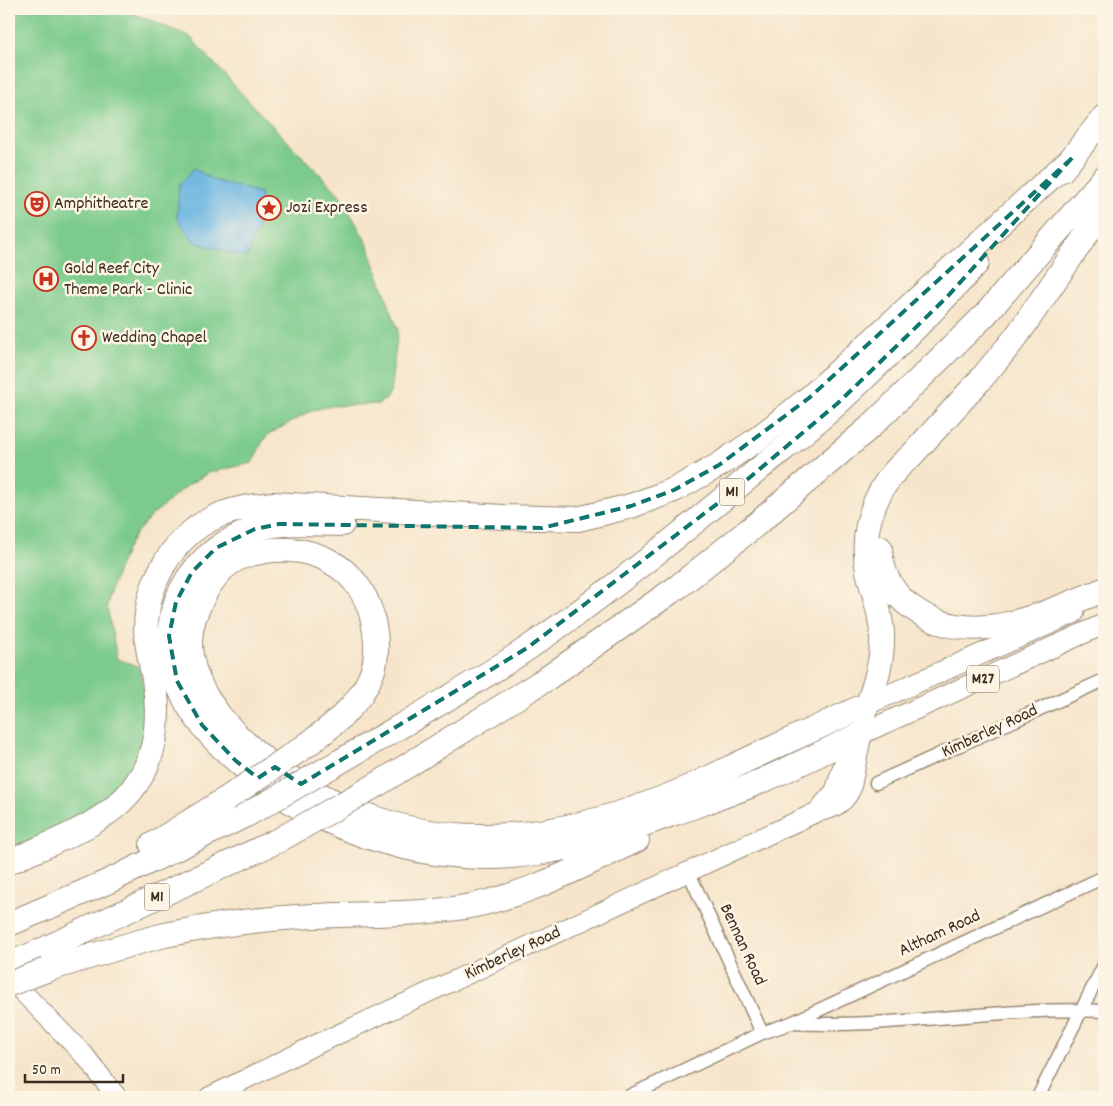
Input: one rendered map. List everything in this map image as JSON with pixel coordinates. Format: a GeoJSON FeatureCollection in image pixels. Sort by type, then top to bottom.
{"type":"FeatureCollection","features":[{"type":"Feature","properties":{"kind":"highway","name":"M1"},"geometry":{"type":"LineString","coordinates":[[9,924],[106,882],[248,814],[444,701],[527,648],[581,610],[640,566],[730,494],[838,403],[947,297],[1072,158],[1104,117]]}},
{"type":"Feature","properties":{"kind":"highway"},"geometry":{"type":"LineString","coordinates":[[763,780],[645,824],[578,846],[531,854],[483,857],[416,850],[344,828],[297,806],[236,761],[214,738],[188,704],[177,681],[171,656],[169,636],[174,610],[182,589],[204,558],[229,540],[255,529],[279,524],[314,523],[502,530],[542,528],[631,506],[674,490],[719,465],[756,440],[809,398],[1072,158]]}},
{"type":"Feature","properties":{"kind":"highway","name":"M1"},"geometry":{"type":"LineString","coordinates":[[9,964],[40,962],[279,840],[378,784],[546,680],[679,586],[758,523],[868,428],[985,315],[1104,178]]}},
{"type":"Feature","properties":{"kind":"highway"},"geometry":{"type":"LineString","coordinates":[[106,882],[146,849],[226,800],[307,745],[336,722],[362,692],[371,674],[377,649],[373,617],[361,590],[345,571],[325,557],[296,549],[266,550],[240,557],[220,570],[196,612],[190,631],[190,657],[207,700],[230,728],[269,763],[314,792],[380,820],[444,834],[479,836],[550,831],[602,819],[664,798],[868,704],[881,663],[882,653],[880,612],[868,570],[866,550],[869,519],[878,495],[890,476],[912,456],[1016,337],[1104,209]]}},
{"type":"Feature","properties":{"kind":"highway"},"geometry":{"type":"LineString","coordinates":[[912,456],[886,505],[880,534],[881,553],[883,566],[894,590],[907,604],[923,616],[939,624],[979,629],[1033,616],[1104,590]]}},
{"type":"Feature","properties":{"kind":"highway"},"geometry":{"type":"LineString","coordinates":[[9,862],[102,818],[120,804],[136,784],[148,760],[156,735],[157,708],[146,628],[147,609],[160,569],[172,552],[189,533],[211,519],[230,511],[250,506],[274,504],[504,517],[578,519]]}},
{"type":"Feature","properties":{"kind":"highway"},"geometry":{"type":"LineString","coordinates":[[9,984],[40,962],[105,951],[166,935],[230,924],[296,917],[422,912],[466,907],[508,896],[554,879],[856,736]]}},
{"type":"Feature","properties":{"kind":"main road","name":"M27"},"geometry":{"type":"LineString","coordinates":[[868,704],[1104,599]]}},
{"type":"Feature","properties":{"kind":"main road","name":"M27"},"geometry":{"type":"LineString","coordinates":[[856,736],[1104,624]]}},
{"type":"Feature","properties":{"kind":"street","name":"Kimberley Road"},"geometry":{"type":"LineString","coordinates":[[876,783],[1104,680]]}},
{"type":"Feature","properties":{"kind":"street","name":"Kimberley Road"},"geometry":{"type":"LineString","coordinates":[[209,1097],[313,1046],[817,812],[837,787],[868,704]]}},
{"type":"Feature","properties":{"kind":"street","name":"Bennan Road"},"geometry":{"type":"LineString","coordinates":[[689,872],[762,1033]]}},
{"type":"Feature","properties":{"kind":"street","name":"Altham Road"},"geometry":{"type":"LineString","coordinates":[[627,1097],[762,1033],[791,1023],[1104,877]]}},
{"type":"Feature","properties":{"kind":"street"},"geometry":{"type":"LineString","coordinates":[[1038,1097],[1104,965]]}},
{"type":"Feature","properties":{"kind":"street"},"geometry":{"type":"LineString","coordinates":[[9,978],[85,1056],[117,1097]]}},
{"type":"Feature","properties":{"kind":"street","name":"Altham Road"},"geometry":{"type":"LineString","coordinates":[[791,1023],[854,1024],[972,1014],[1104,1011]]}},
{"type":"Feature","properties":{"kind":"highlighted area"},"geometry":{"type":"Polygon","coordinates":[[[1072,158],[947,297],[838,403],[730,494],[527,648],[301,784],[275,767],[258,778],[236,761],[202,725],[177,681],[169,636],[176,602],[192,572],[216,548],[255,529],[279,524],[542,528],[631,506],[674,490],[719,465],[809,398],[1072,158]]]}},
{"type":"Feature","properties":{"kind":"green space"},"geometry":{"type":"Polygon","coordinates":[[[9,9],[122,9],[189,36],[256,109],[340,195],[368,245],[398,330],[390,393],[386,399],[378,404],[332,406],[313,410],[269,434],[263,441],[252,463],[208,473],[188,485],[151,516],[136,533],[126,550],[111,588],[107,606],[117,659],[138,666],[142,683],[145,717],[140,751],[124,782],[103,804],[63,827],[9,851],[9,9]]]}},
{"type":"Feature","properties":{"kind":"water"},"geometry":{"type":"Polygon","coordinates":[[[194,168],[213,180],[261,193],[259,227],[246,258],[194,242],[177,218],[179,185],[194,168]]]}},
{"type":"Feature","properties":{"kind":"place","name":"Amphitheatre"},"geometry":{"type":"Point","coordinates":[37,204]}},
{"type":"Feature","properties":{"kind":"place","name":"Jozi Express"},"geometry":{"type":"Point","coordinates":[269,208]}},
{"type":"Feature","properties":{"kind":"place","name":"Gold Reef City Theme Park - Clinic"},"geometry":{"type":"Point","coordinates":[46,279]}},
{"type":"Feature","properties":{"kind":"place","name":"Wedding Chapel"},"geometry":{"type":"Point","coordinates":[84,338]}}]}
